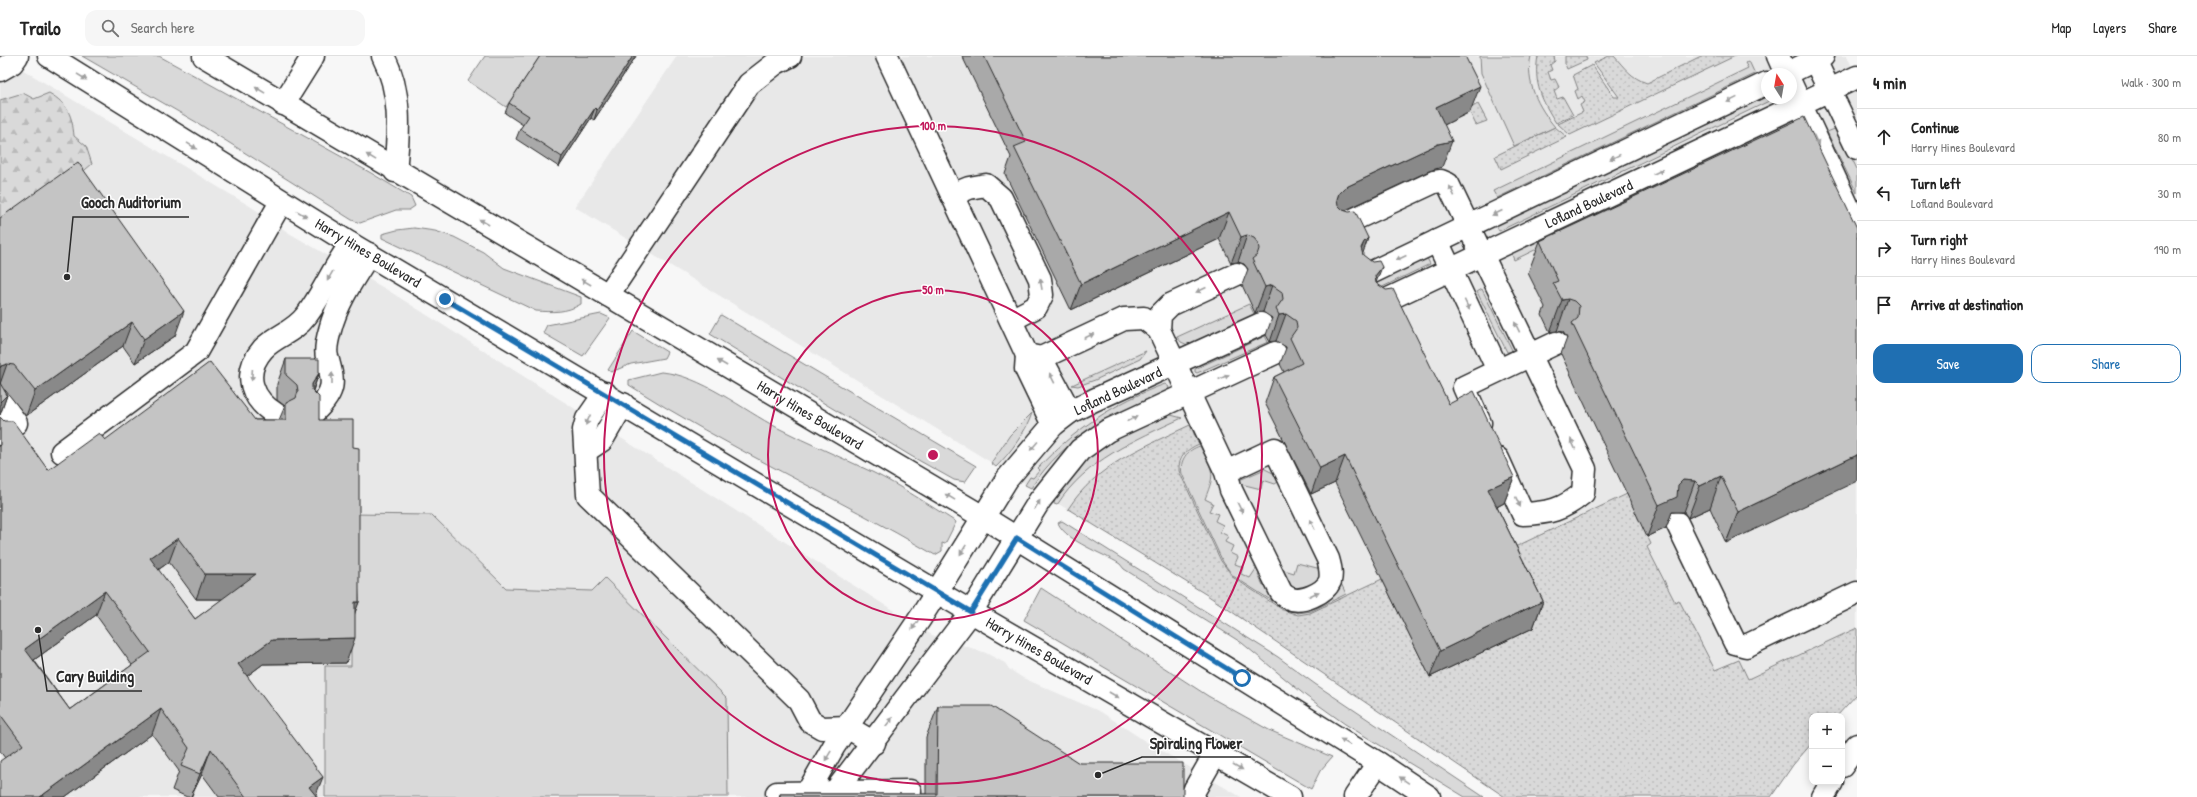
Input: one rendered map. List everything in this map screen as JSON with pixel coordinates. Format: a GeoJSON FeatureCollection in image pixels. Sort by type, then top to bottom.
{"type":"FeatureCollection","features":[{"type":"Feature","properties":{"kind":"main road"},"geometry":{"type":"LineString","coordinates":[[0,70],[12,63],[17,56]]}},
{"type":"Feature","properties":{"kind":"main road","name":"Harry Hines Boulevard"},"geometry":{"type":"LineString","coordinates":[[49,56],[281,202],[614,398],[937,592],[1290,797]]}},
{"type":"Feature","properties":{"kind":"main road","name":"Harry Hines Boulevard"},"geometry":{"type":"LineString","coordinates":[[204,56],[983,517],[1378,763],[1429,797]]}},
{"type":"Feature","properties":{"kind":"main road"},"geometry":{"type":"LineString","coordinates":[[284,104],[313,56]]}},
{"type":"Feature","properties":{"kind":"main road"},"geometry":{"type":"LineString","coordinates":[[383,56],[388,65],[397,100],[399,130],[396,171]]}},
{"type":"Feature","properties":{"kind":"main road"},"geometry":{"type":"LineString","coordinates":[[608,295],[750,84],[776,63],[790,56]]}},
{"type":"Feature","properties":{"kind":"main road"},"geometry":{"type":"LineString","coordinates":[[887,56],[1011,320],[1034,357],[1062,419]]}},
{"type":"Feature","properties":{"kind":"main road"},"geometry":{"type":"LineString","coordinates":[[1778,56],[1783,68]]}},
{"type":"Feature","properties":{"kind":"main road"},"geometry":{"type":"LineString","coordinates":[[1797,68],[1817,57],[1830,91],[1857,148]]}},
{"type":"Feature","properties":{"kind":"main road","name":"Lofland Boulevard"},"geometry":{"type":"LineString","coordinates":[[1378,304],[1830,91],[1857,76]]}},
{"type":"Feature","properties":{"kind":"main road","name":"Lofland Boulevard"},"geometry":{"type":"LineString","coordinates":[[1364,276],[1761,86]]}},
{"type":"Feature","properties":{"kind":"main road"},"geometry":{"type":"LineString","coordinates":[[1797,98],[1856,219]]}},
{"type":"Feature","properties":{"kind":"main road"},"geometry":{"type":"LineString","coordinates":[[1340,226],[1434,182],[1441,181],[1448,184],[1483,254],[1531,355],[1585,470],[1583,493],[1572,502],[1552,512],[1523,514],[1464,387],[1498,370],[1531,355],[1556,344]]}},
{"type":"Feature","properties":{"kind":"main road"},"geometry":{"type":"LineString","coordinates":[[952,195],[969,188],[986,185],[1001,198],[1040,279],[1042,295],[1036,307],[1011,320]]}},
{"type":"Feature","properties":{"kind":"main road"},"geometry":{"type":"LineString","coordinates":[[62,452],[196,352],[281,202]]}},
{"type":"Feature","properties":{"kind":"main road"},"geometry":{"type":"LineString","coordinates":[[1437,241],[1498,370]]}},
{"type":"Feature","properties":{"kind":"main road"},"geometry":{"type":"LineString","coordinates":[[315,411],[325,402],[331,390],[333,377],[326,356],[330,331],[337,308],[360,249]]}},
{"type":"Feature","properties":{"kind":"main road"},"geometry":{"type":"LineString","coordinates":[[277,415],[261,403],[252,386],[252,372],[256,360],[264,348],[294,330],[306,316],[338,261],[360,249]]}},
{"type":"Feature","properties":{"kind":"main road"},"geometry":{"type":"LineString","coordinates":[[1159,330],[1160,316],[1170,305],[1237,274]]}},
{"type":"Feature","properties":{"kind":"main road"},"geometry":{"type":"LineString","coordinates":[[1034,357],[1124,319],[1144,318],[1159,330],[1226,472],[1231,490],[1281,592],[1289,598],[1298,600],[1310,597],[1325,589],[1331,574],[1328,559],[1275,449],[1226,472]]}},
{"type":"Feature","properties":{"kind":"main road","name":"Lofland Boulevard"},"geometry":{"type":"LineString","coordinates":[[805,795],[847,727],[937,592],[983,517],[1014,471],[1062,419],[1094,400],[1261,324]]}},
{"type":"Feature","properties":{"kind":"main road","name":"Lofland Boulevard"},"geometry":{"type":"LineString","coordinates":[[832,795],[874,743],[971,612],[1040,500],[1080,450],[1107,431],[1275,353]]}},
{"type":"Feature","properties":{"kind":"main road"},"geometry":{"type":"LineString","coordinates":[[614,398],[587,419],[584,430],[587,450],[588,495],[799,700],[810,721],[822,728],[847,727],[874,743]]}},
{"type":"Feature","properties":{"kind":"main road"},"geometry":{"type":"LineString","coordinates":[[0,401],[16,423],[0,434]]}},
{"type":"Feature","properties":{"kind":"main road"},"geometry":{"type":"LineString","coordinates":[[1677,523],[1735,643],[1746,646],[1857,593]]}},
{"type":"Feature","properties":{"kind":"main road"},"geometry":{"type":"LineString","coordinates":[[1845,762],[1857,745]]}},
{"type":"Feature","properties":{"kind":"main road"},"geometry":{"type":"LineString","coordinates":[[1192,797],[1194,789],[1215,754]]}},
{"type":"Feature","properties":{"kind":"main road"},"geometry":{"type":"LineString","coordinates":[[1355,797],[1378,763]]}},
{"type":"Feature","properties":{"kind":"main road"},"geometry":{"type":"LineString","coordinates":[[1823,797],[1830,785]]}},
{"type":"Feature","properties":{"kind":"main road"},"geometry":{"type":"LineString","coordinates":[[777,793],[832,795],[910,791]]}},
{"type":"Feature","properties":{"kind":"shaded area"},"geometry":{"type":"Polygon","coordinates":[[[0,56],[253,208],[289,233],[389,291],[932,635],[986,653],[1005,663],[1009,669],[1023,678],[1101,712],[1148,743],[1241,797],[0,797],[0,56]]]}},
{"type":"Feature","properties":{"kind":"shaded area"},"geometry":{"type":"Polygon","coordinates":[[[677,56],[1847,56],[1857,78],[1857,694],[1840,713],[1809,713],[1809,746],[1793,765],[1771,797],[1505,797],[1207,595],[575,207],[677,56]]]}},
{"type":"Feature","properties":{"kind":"green space"},"geometry":{"type":"Polygon","coordinates":[[[82,56],[159,56],[371,173],[411,197],[415,206],[409,210],[396,210],[360,223],[352,220],[196,122],[82,56]]]}},
{"type":"Feature","properties":{"kind":"green space"},"geometry":{"type":"Polygon","coordinates":[[[485,56],[540,56],[506,107],[468,81],[485,56]]]}},
{"type":"Feature","properties":{"kind":"green space"},"geometry":{"type":"Polygon","coordinates":[[[1480,56],[1531,56],[1530,75],[1534,94],[1543,111],[1555,127],[1514,146],[1481,73],[1480,56]]]}},
{"type":"Feature","properties":{"kind":"green space"},"geometry":{"type":"Polygon","coordinates":[[[1538,56],[1554,56],[1555,61],[1550,65],[1552,70],[1548,72],[1551,80],[1555,79],[1559,87],[1554,91],[1557,99],[1563,97],[1573,115],[1556,123],[1540,91],[1537,75],[1538,56]]]}},
{"type":"Feature","properties":{"kind":"green space"},"geometry":{"type":"Polygon","coordinates":[[[1565,56],[1586,56],[1587,60],[1567,69],[1565,64],[1565,56]]]}},
{"type":"Feature","properties":{"kind":"green space"},"geometry":{"type":"Polygon","coordinates":[[[1609,56],[1614,56],[1632,75],[1647,83],[1701,56],[1735,56],[1570,135],[1558,124],[1583,112],[1580,105],[1585,102],[1582,96],[1578,99],[1575,91],[1578,89],[1573,75],[1592,65],[1614,97],[1619,97],[1594,63],[1609,56]]]}},
{"type":"Feature","properties":{"kind":"green space"},"geometry":{"type":"Polygon","coordinates":[[[1749,61],[1755,74],[1497,198],[1493,191],[1748,68],[1745,63],[1749,61]]]}},
{"type":"Feature","properties":{"kind":"green space"},"geometry":{"type":"Polygon","coordinates":[[[1457,86],[1472,107],[1478,104],[1487,121],[1476,125],[1457,86]]]}},
{"type":"Feature","properties":{"kind":"green space"},"geometry":{"type":"Polygon","coordinates":[[[23,93],[34,99],[49,93],[61,101],[70,116],[74,136],[86,146],[92,164],[79,175],[62,173],[60,178],[0,236],[0,100],[23,93]]]}},
{"type":"Feature","properties":{"kind":"green space"},"geometry":{"type":"Polygon","coordinates":[[[1761,99],[1761,104],[1763,104],[1499,231],[1496,225],[1761,99]]]}},
{"type":"Feature","properties":{"kind":"green space"},"geometry":{"type":"Polygon","coordinates":[[[1780,123],[1788,141],[1774,135],[1514,260],[1511,252],[1780,123]]]}},
{"type":"Feature","properties":{"kind":"green space"},"geometry":{"type":"Polygon","coordinates":[[[1555,127],[1567,137],[1501,169],[1495,156],[1555,127]]]}},
{"type":"Feature","properties":{"kind":"green space"},"geometry":{"type":"Polygon","coordinates":[[[1837,128],[1857,169],[1857,193],[1827,132],[1837,128]]]}},
{"type":"Feature","properties":{"kind":"green space"},"geometry":{"type":"Polygon","coordinates":[[[414,228],[435,231],[454,237],[483,252],[504,268],[581,297],[581,304],[570,309],[554,312],[536,311],[382,238],[382,234],[414,228]]]}},
{"type":"Feature","properties":{"kind":"green space"},"geometry":{"type":"Polygon","coordinates":[[[1427,258],[1430,264],[1372,292],[1369,287],[1427,258]]]}},
{"type":"Feature","properties":{"kind":"green space"},"geometry":{"type":"Polygon","coordinates":[[[1482,289],[1512,350],[1510,352],[1507,352],[1477,292],[1482,289]]]}},
{"type":"Feature","properties":{"kind":"green space"},"geometry":{"type":"Polygon","coordinates":[[[1249,304],[1255,316],[1190,346],[1181,342],[1177,337],[1249,304]]]}},
{"type":"Feature","properties":{"kind":"green space"},"geometry":{"type":"Polygon","coordinates":[[[601,314],[610,318],[583,356],[543,333],[547,325],[601,314]]]}},
{"type":"Feature","properties":{"kind":"green space"},"geometry":{"type":"Polygon","coordinates":[[[721,315],[976,466],[965,482],[954,480],[911,456],[710,334],[721,315]]]}},
{"type":"Feature","properties":{"kind":"green space"},"geometry":{"type":"Polygon","coordinates":[[[633,331],[667,352],[664,358],[631,364],[611,372],[608,370],[633,331]]]}},
{"type":"Feature","properties":{"kind":"green space"},"geometry":{"type":"Polygon","coordinates":[[[1265,336],[1268,342],[1197,373],[1195,372],[1195,369],[1265,336]]]}},
{"type":"Feature","properties":{"kind":"green space"},"geometry":{"type":"Polygon","coordinates":[[[1146,351],[1140,359],[1095,380],[1078,386],[1072,385],[1146,351]]]}},
{"type":"Feature","properties":{"kind":"green space"},"geometry":{"type":"Polygon","coordinates":[[[661,372],[691,379],[706,386],[765,421],[801,440],[883,477],[956,522],[945,544],[942,543],[942,551],[935,555],[897,533],[704,430],[629,385],[629,380],[661,372]]]}},
{"type":"Feature","properties":{"kind":"green space"},"geometry":{"type":"Polygon","coordinates":[[[1165,384],[1169,387],[1168,390],[1109,418],[1092,429],[1059,454],[1044,470],[1031,488],[1025,485],[1030,477],[1033,478],[1040,470],[1038,468],[1051,454],[1096,418],[1130,399],[1165,384]]]}},
{"type":"Feature","properties":{"kind":"green space"},"geometry":{"type":"Polygon","coordinates":[[[1032,413],[1017,442],[996,467],[991,463],[1010,435],[1032,413]]]}},
{"type":"Feature","properties":{"kind":"green space"},"geometry":{"type":"Polygon","coordinates":[[[1171,415],[1182,418],[1129,443],[1097,463],[1069,489],[1057,505],[1054,504],[1056,490],[1080,470],[1078,467],[1082,461],[1123,435],[1171,415]]]}},
{"type":"Feature","properties":{"kind":"green space"},"geometry":{"type":"Polygon","coordinates":[[[1190,425],[1199,444],[1184,454],[1180,462],[1179,471],[1221,561],[1234,578],[1283,610],[1298,615],[1310,613],[1382,579],[1430,677],[1498,555],[1627,494],[1651,544],[1647,547],[1675,602],[1679,600],[1715,670],[1739,660],[1748,679],[1857,628],[1857,694],[1840,713],[1809,713],[1809,746],[1793,765],[1771,797],[1505,797],[1207,595],[1068,509],[1080,493],[1107,468],[1139,449],[1190,425]]]}},
{"type":"Feature","properties":{"kind":"green space"},"geometry":{"type":"Polygon","coordinates":[[[1200,446],[1212,472],[1211,483],[1205,499],[1213,503],[1209,511],[1218,514],[1215,521],[1223,525],[1220,532],[1228,536],[1225,542],[1233,546],[1230,553],[1238,557],[1235,564],[1243,567],[1241,574],[1250,578],[1258,566],[1262,574],[1258,575],[1263,585],[1266,583],[1274,598],[1339,579],[1346,594],[1312,611],[1298,613],[1280,606],[1233,576],[1223,562],[1182,474],[1181,469],[1185,456],[1191,450],[1200,446]]]}},
{"type":"Feature","properties":{"kind":"green space"},"geometry":{"type":"Polygon","coordinates":[[[1265,469],[1275,474],[1278,482],[1275,484],[1263,480],[1261,489],[1237,483],[1237,481],[1265,469]]]}},
{"type":"Feature","properties":{"kind":"green space"},"geometry":{"type":"Polygon","coordinates":[[[351,514],[432,515],[506,588],[592,591],[605,578],[727,698],[728,797],[325,797],[325,666],[351,666],[351,514]]]}},
{"type":"Feature","properties":{"kind":"green space"},"geometry":{"type":"Polygon","coordinates":[[[1062,521],[1278,657],[1315,684],[1484,797],[1465,797],[1345,724],[1306,696],[1242,643],[1124,569],[1120,564],[1069,536],[1058,523],[1062,521]]]}},
{"type":"Feature","properties":{"kind":"green space"},"geometry":{"type":"Polygon","coordinates":[[[1297,563],[1321,569],[1323,578],[1302,591],[1291,590],[1281,573],[1284,570],[1294,573],[1297,563]]]}},
{"type":"Feature","properties":{"kind":"green space"},"geometry":{"type":"Polygon","coordinates":[[[1041,588],[1208,696],[1269,730],[1332,757],[1320,771],[1311,789],[1024,620],[1041,588]]]}},
{"type":"Feature","properties":{"kind":"building"},"geometry":{"type":"Polygon","coordinates":[[[540,56],[633,56],[597,110],[595,108],[562,157],[520,129],[529,116],[509,103],[540,56]]]}},
{"type":"Feature","properties":{"kind":"building"},"geometry":{"type":"Polygon","coordinates":[[[984,56],[1465,56],[1480,86],[1436,107],[1452,141],[1438,144],[1344,188],[1339,193],[1337,199],[1338,205],[1343,210],[1349,212],[1355,211],[1368,238],[1361,248],[1363,255],[1372,262],[1379,261],[1382,267],[1375,276],[1376,283],[1386,290],[1393,289],[1449,404],[1474,391],[1514,477],[1488,489],[1543,601],[1440,651],[1345,456],[1320,468],[1274,377],[1302,363],[1290,338],[1297,328],[1296,321],[1286,314],[1279,315],[1276,309],[1283,299],[1282,292],[1272,285],[1265,287],[1252,259],[1257,255],[1259,249],[1258,243],[1254,238],[1247,235],[1241,237],[1229,212],[1081,284],[1014,147],[1026,142],[984,56]]]}},
{"type":"Feature","properties":{"kind":"building"},"geometry":{"type":"Polygon","coordinates":[[[1804,117],[1857,228],[1857,455],[1738,512],[1721,476],[1700,486],[1695,481],[1683,480],[1678,485],[1677,497],[1659,505],[1572,323],[1578,318],[1579,306],[1574,301],[1568,299],[1562,300],[1553,283],[1558,281],[1540,241],[1804,117]]]}},
{"type":"Feature","properties":{"kind":"building"},"geometry":{"type":"Polygon","coordinates":[[[78,162],[184,311],[144,339],[132,322],[35,391],[14,365],[7,364],[1,366],[0,368],[0,218],[78,162]]]}},
{"type":"Feature","properties":{"kind":"building"},"geometry":{"type":"Polygon","coordinates":[[[286,359],[319,359],[319,373],[312,384],[312,390],[319,397],[319,420],[353,420],[353,447],[359,448],[359,602],[355,602],[355,638],[272,640],[238,664],[323,777],[309,787],[317,797],[246,797],[211,749],[200,774],[181,766],[189,748],[161,709],[40,797],[0,797],[0,761],[23,745],[0,714],[0,417],[4,421],[13,421],[48,470],[99,433],[105,440],[210,362],[255,420],[286,420],[286,403],[296,398],[298,391],[297,385],[286,375],[286,359]],[[178,538],[150,558],[195,619],[256,574],[205,574],[178,538]],[[105,591],[25,649],[70,710],[150,652],[105,591]]]}},
{"type":"Feature","properties":{"kind":"building"},"geometry":{"type":"Polygon","coordinates":[[[0,383],[7,395],[0,402],[0,383]]]}},
{"type":"Feature","properties":{"kind":"building"},"geometry":{"type":"Polygon","coordinates":[[[938,706],[991,706],[1079,763],[1183,763],[1183,797],[780,797],[780,794],[937,794],[938,706]]]}},
{"type":"Feature","properties":{"kind":"place","name":"Gooch Auditorium"},"geometry":{"type":"Point","coordinates":[67,277]}},
{"type":"Feature","properties":{"kind":"place","name":"Cary Building"},"geometry":{"type":"Point","coordinates":[38,630]}},
{"type":"Feature","properties":{"kind":"place","name":"Spiraling Flower"},"geometry":{"type":"Point","coordinates":[1098,775]}},
{"type":"Feature","properties":{"kind":"route"},"geometry":{"type":"LineString","coordinates":[[445,299],[971,612],[1017,538],[1242,678]]}}]}
